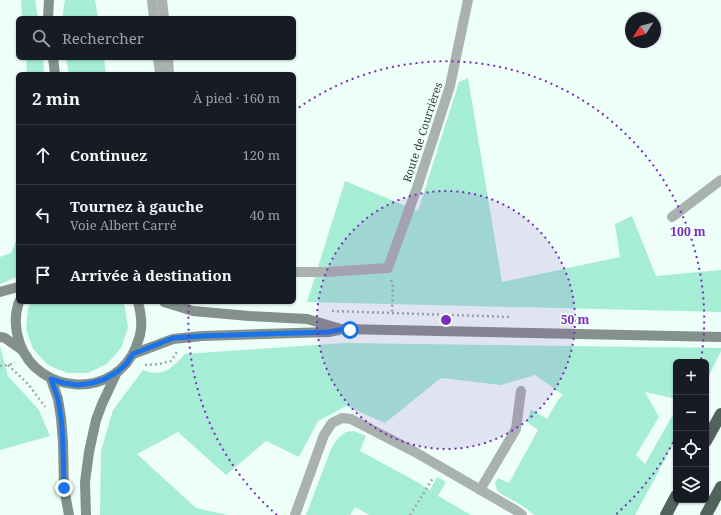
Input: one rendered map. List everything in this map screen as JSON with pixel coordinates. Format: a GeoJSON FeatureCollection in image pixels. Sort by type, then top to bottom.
{"type":"FeatureCollection","features":[{"type":"Feature","properties":{"kind":"highway"},"geometry":{"type":"LineString","coordinates":[[709,436],[721,414]]}},
{"type":"Feature","properties":{"kind":"highway"},"geometry":{"type":"LineString","coordinates":[[706,515],[721,487]]}},
{"type":"Feature","properties":{"kind":"highway"},"geometry":{"type":"LineString","coordinates":[[666,515],[673,502]]}},
{"type":"Feature","properties":{"kind":"main road"},"geometry":{"type":"LineString","coordinates":[[48,16],[49,0]]}},
{"type":"Feature","properties":{"kind":"main road"},"geometry":{"type":"LineString","coordinates":[[53,60],[55,72]]}},
{"type":"Feature","properties":{"kind":"main road"},"geometry":{"type":"LineString","coordinates":[[0,292],[16,288]]}},
{"type":"Feature","properties":{"kind":"main road"},"geometry":{"type":"LineString","coordinates":[[18,304],[16,309],[15,323],[17,337],[22,350],[28,359],[38,370],[51,379],[78,385],[105,379],[117,372],[126,364],[133,354],[140,335],[141,316],[138,304]]}},
{"type":"Feature","properties":{"kind":"main road"},"geometry":{"type":"LineString","coordinates":[[170,304],[193,311],[307,319],[343,329]]}},
{"type":"Feature","properties":{"kind":"main road"},"geometry":{"type":"LineString","coordinates":[[133,354],[173,338],[329,332],[343,329],[721,337]]}},
{"type":"Feature","properties":{"kind":"main road"},"geometry":{"type":"LineString","coordinates":[[0,337],[5,338],[22,350]]}},
{"type":"Feature","properties":{"kind":"main road"},"geometry":{"type":"LineString","coordinates":[[86,515],[85,482],[89,452],[96,420],[117,372]]}},
{"type":"Feature","properties":{"kind":"main road"},"geometry":{"type":"LineString","coordinates":[[51,379],[58,399],[63,442],[64,488],[69,515]]}},
{"type":"Feature","properties":{"kind":"street"},"geometry":{"type":"LineString","coordinates":[[152,0],[154,16]]}},
{"type":"Feature","properties":{"kind":"street"},"geometry":{"type":"LineString","coordinates":[[162,0],[164,16]]}},
{"type":"Feature","properties":{"kind":"street","name":"Route de Courrières"},"geometry":{"type":"LineString","coordinates":[[296,272],[326,272],[388,268],[418,185],[450,86],[468,0]]}},
{"type":"Feature","properties":{"kind":"street"},"geometry":{"type":"LineString","coordinates":[[158,60],[160,72]]}},
{"type":"Feature","properties":{"kind":"street"},"geometry":{"type":"LineString","coordinates":[[168,60],[169,72]]}},
{"type":"Feature","properties":{"kind":"street"},"geometry":{"type":"LineString","coordinates":[[672,216],[721,180]]}},
{"type":"Feature","properties":{"kind":"street"},"geometry":{"type":"LineString","coordinates":[[480,490],[516,429],[522,391]]}},
{"type":"Feature","properties":{"kind":"street"},"geometry":{"type":"LineString","coordinates":[[295,515],[324,434],[332,423],[342,418],[351,419],[414,452],[522,515]]}},
{"type":"Feature","properties":{"kind":"path"},"geometry":{"type":"LineString","coordinates":[[392,285],[392,313]]}},
{"type":"Feature","properties":{"kind":"path"},"geometry":{"type":"LineString","coordinates":[[332,311],[515,317]]}},
{"type":"Feature","properties":{"kind":"path"},"geometry":{"type":"LineString","coordinates":[[0,366],[8,366]]}},
{"type":"Feature","properties":{"kind":"path"},"geometry":{"type":"LineString","coordinates":[[410,515],[440,467]]}},
{"type":"Feature","properties":{"kind":"green space"},"geometry":{"type":"Polygon","coordinates":[[[21,0],[35,0],[38,16],[22,16],[21,0]]]}},
{"type":"Feature","properties":{"kind":"green space"},"geometry":{"type":"Polygon","coordinates":[[[65,0],[95,0],[98,16],[63,16],[65,0]]]}},
{"type":"Feature","properties":{"kind":"green space"},"geometry":{"type":"Polygon","coordinates":[[[26,60],[43,60],[44,72],[27,72],[26,60]]]}},
{"type":"Feature","properties":{"kind":"green space"},"geometry":{"type":"Polygon","coordinates":[[[66,60],[104,60],[106,72],[69,72],[66,60]]]}},
{"type":"Feature","properties":{"kind":"green space"},"geometry":{"type":"Polygon","coordinates":[[[468,78],[502,282],[620,257],[615,224],[632,216],[656,276],[721,270],[721,312],[307,302],[345,181],[418,211],[459,82],[468,78]]]}},
{"type":"Feature","properties":{"kind":"green space"},"geometry":{"type":"Polygon","coordinates":[[[16,241],[16,277],[0,284],[0,257],[11,253],[16,241]]]}},
{"type":"Feature","properties":{"kind":"green space"},"geometry":{"type":"Polygon","coordinates":[[[30,304],[123,304],[128,328],[121,348],[107,364],[88,373],[67,373],[48,365],[33,349],[26,329],[28,308],[30,304]]]}},
{"type":"Feature","properties":{"kind":"green space"},"geometry":{"type":"Polygon","coordinates":[[[345,343],[721,348],[709,376],[709,359],[673,359],[673,398],[645,392],[659,417],[636,455],[645,464],[673,414],[673,445],[635,515],[534,515],[526,508],[497,490],[495,483],[498,478],[509,483],[538,430],[527,422],[531,409],[547,419],[558,400],[563,395],[535,375],[501,385],[441,378],[385,423],[346,406],[318,421],[299,457],[266,441],[226,475],[178,432],[137,454],[196,508],[228,515],[100,515],[101,451],[113,410],[143,370],[156,373],[162,372],[176,364],[185,354],[345,343]]]}},
{"type":"Feature","properties":{"kind":"green space"},"geometry":{"type":"Polygon","coordinates":[[[0,346],[8,376],[39,410],[50,436],[0,450],[0,346]]]}},
{"type":"Feature","properties":{"kind":"green space"},"geometry":{"type":"Polygon","coordinates":[[[354,431],[366,436],[360,451],[430,490],[437,477],[446,482],[438,496],[471,515],[369,515],[355,507],[350,515],[306,515],[331,449],[337,439],[346,432],[354,431]]]}},
{"type":"Feature","properties":{"kind":"route"},"geometry":{"type":"LineString","coordinates":[[64,488],[63,442],[58,399],[51,379],[78,385],[105,379],[117,372],[126,364],[133,354],[173,338],[255,334],[293,334],[329,332],[343,329],[350,330]]}}]}
